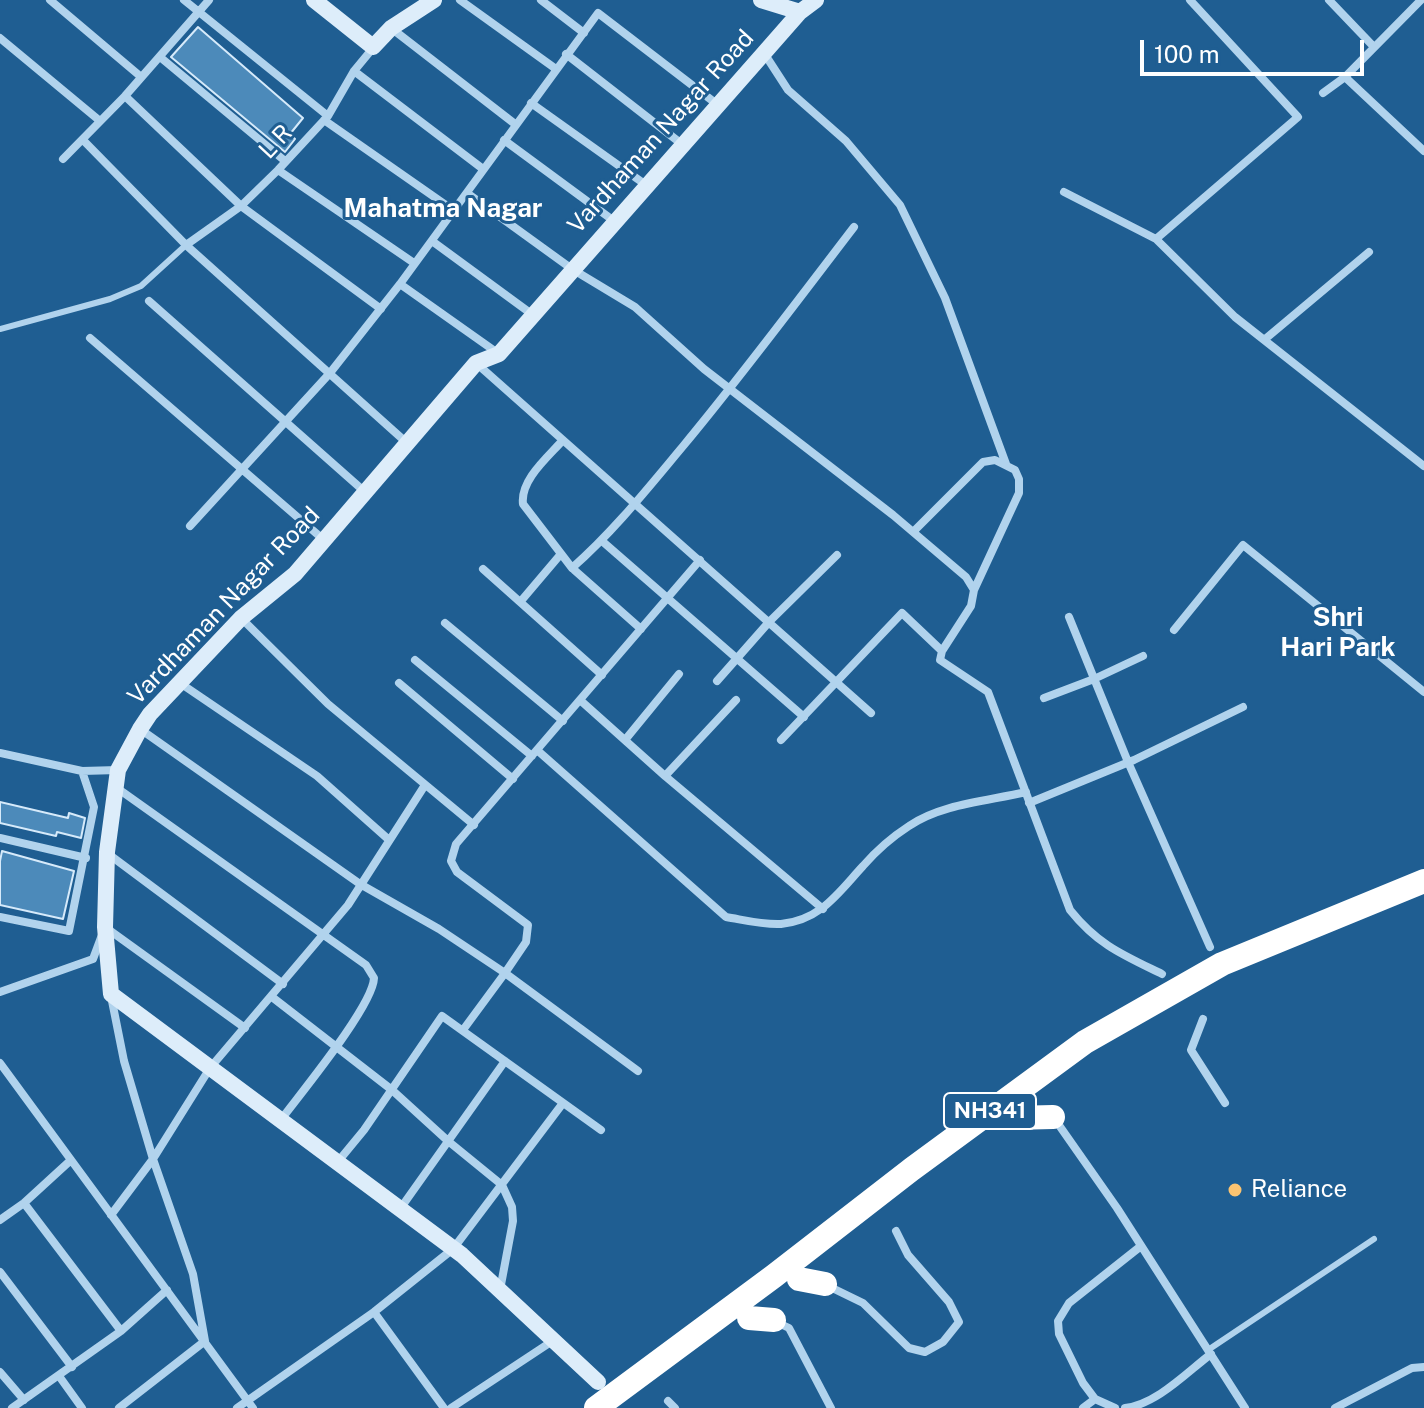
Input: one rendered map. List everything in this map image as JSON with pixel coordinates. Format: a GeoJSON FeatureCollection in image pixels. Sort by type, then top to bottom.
{"type":"FeatureCollection","features":[{"type":"Feature","properties":{"kind":"highway","name":"NH341"},"geometry":{"type":"LineString","coordinates":[[596,1408],[1085,1042],[1216,955],[1424,881]]}},
{"type":"Feature","properties":{"kind":"highway"},"geometry":{"type":"LineString","coordinates":[[1189,959],[1216,955]]}},
{"type":"Feature","properties":{"kind":"highway","name":"NH341"},"geometry":{"type":"LineString","coordinates":[[1012,1118],[1053,1117]]}},
{"type":"Feature","properties":{"kind":"highway"},"geometry":{"type":"LineString","coordinates":[[799,1279],[825,1284]]}},
{"type":"Feature","properties":{"kind":"highway"},"geometry":{"type":"LineString","coordinates":[[749,1318],[774,1320]]}},
{"type":"Feature","properties":{"kind":"street"},"geometry":{"type":"LineString","coordinates":[[50,0],[140,76]]}},
{"type":"Feature","properties":{"kind":"street"},"geometry":{"type":"LineString","coordinates":[[184,0],[326,118],[453,210]]}},
{"type":"Feature","properties":{"kind":"street"},"geometry":{"type":"LineString","coordinates":[[63,159],[125,96],[209,0]]}},
{"type":"Feature","properties":{"kind":"street"},"geometry":{"type":"LineString","coordinates":[[314,0],[373,47],[391,28],[434,0]]}},
{"type":"Feature","properties":{"kind":"street"},"geometry":{"type":"LineString","coordinates":[[460,0],[556,69]]}},
{"type":"Feature","properties":{"kind":"street"},"geometry":{"type":"LineString","coordinates":[[541,0],[584,33]]}},
{"type":"Feature","properties":{"kind":"street"},"geometry":{"type":"LineString","coordinates":[[761,0],[800,12]]}},
{"type":"Feature","properties":{"kind":"street","name":"Vardhaman Nagar Road"},"geometry":{"type":"LineString","coordinates":[[111,994],[105,927],[107,852],[118,770],[150,714],[241,618],[295,574],[476,363],[499,354],[800,12],[816,0]]}},
{"type":"Feature","properties":{"kind":"street"},"geometry":{"type":"LineString","coordinates":[[1156,239],[1298,117],[1190,0]]}},
{"type":"Feature","properties":{"kind":"street"},"geometry":{"type":"LineString","coordinates":[[1329,0],[1374,47]]}},
{"type":"Feature","properties":{"kind":"street"},"geometry":{"type":"LineString","coordinates":[[1323,93],[1345,77],[1421,0]]}},
{"type":"Feature","properties":{"kind":"street"},"geometry":{"type":"LineString","coordinates":[[190,526],[286,424],[381,309],[598,13],[718,105]]}},
{"type":"Feature","properties":{"kind":"street"},"geometry":{"type":"LineString","coordinates":[[391,28],[515,124]]}},
{"type":"Feature","properties":{"kind":"street"},"geometry":{"type":"LineString","coordinates":[[0,38],[100,121]]}},
{"type":"Feature","properties":{"kind":"street","name":"L R"},"geometry":{"type":"LineString","coordinates":[[186,245],[241,206],[278,170],[326,118],[354,71],[373,47]]}},
{"type":"Feature","properties":{"kind":"street"},"geometry":{"type":"LineString","coordinates":[[764,53],[788,90],[846,141],[900,205],[945,298],[1006,464]]}},
{"type":"Feature","properties":{"kind":"street"},"geometry":{"type":"LineString","coordinates":[[566,54],[683,145]]}},
{"type":"Feature","properties":{"kind":"street"},"geometry":{"type":"LineString","coordinates":[[160,57],[285,161]]}},
{"type":"Feature","properties":{"kind":"street"},"geometry":{"type":"LineString","coordinates":[[354,71],[483,169]]}},
{"type":"Feature","properties":{"kind":"street"},"geometry":{"type":"LineString","coordinates":[[1345,77],[1424,151]]}},
{"type":"Feature","properties":{"kind":"street"},"geometry":{"type":"LineString","coordinates":[[125,96],[241,206],[381,309]]}},
{"type":"Feature","properties":{"kind":"street"},"geometry":{"type":"LineString","coordinates":[[531,103],[646,185]]}},
{"type":"Feature","properties":{"kind":"street"},"geometry":{"type":"LineString","coordinates":[[83,140],[186,245],[407,443]]}},
{"type":"Feature","properties":{"kind":"street"},"geometry":{"type":"LineString","coordinates":[[504,140],[614,221]]}},
{"type":"Feature","properties":{"kind":"street"},"geometry":{"type":"LineString","coordinates":[[278,170],[414,263]]}},
{"type":"Feature","properties":{"kind":"street"},"geometry":{"type":"LineString","coordinates":[[1064,192],[1156,239],[1235,317],[1424,466]]}},
{"type":"Feature","properties":{"kind":"street"},"geometry":{"type":"LineString","coordinates":[[467,193],[572,269],[635,307],[730,389],[913,532],[966,577],[974,590]]}},
{"type":"Feature","properties":{"kind":"street"},"geometry":{"type":"LineString","coordinates":[[572,568],[602,541],[636,503],[730,389],[854,227]]}},
{"type":"Feature","properties":{"kind":"street"},"geometry":{"type":"LineString","coordinates":[[432,241],[534,315]]}},
{"type":"Feature","properties":{"kind":"street"},"geometry":{"type":"LineString","coordinates":[[1264,340],[1369,252]]}},
{"type":"Feature","properties":{"kind":"street"},"geometry":{"type":"LineString","coordinates":[[400,284],[499,354]]}},
{"type":"Feature","properties":{"kind":"street"},"geometry":{"type":"LineString","coordinates":[[149,301],[365,492]]}},
{"type":"Feature","properties":{"kind":"street"},"geometry":{"type":"LineString","coordinates":[[90,338],[324,540]]}},
{"type":"Feature","properties":{"kind":"street"},"geometry":{"type":"LineString","coordinates":[[476,363],[871,713]]}},
{"type":"Feature","properties":{"kind":"street"},"geometry":{"type":"LineString","coordinates":[[563,440],[527,482],[522,497],[526,510],[572,568],[641,629]]}},
{"type":"Feature","properties":{"kind":"street"},"geometry":{"type":"LineString","coordinates":[[913,532],[983,462],[995,460],[1015,470],[1019,493],[974,590],[971,606],[942,651],[940,660],[988,692],[1070,910],[1087,931],[1110,949],[1162,974]]}},
{"type":"Feature","properties":{"kind":"street"},"geometry":{"type":"LineString","coordinates":[[602,541],[804,717]]}},
{"type":"Feature","properties":{"kind":"street"},"geometry":{"type":"LineString","coordinates":[[1174,630],[1243,545],[1424,692]]}},
{"type":"Feature","properties":{"kind":"street"},"geometry":{"type":"LineString","coordinates":[[521,601],[560,555]]}},
{"type":"Feature","properties":{"kind":"street"},"geometry":{"type":"LineString","coordinates":[[717,681],[769,622],[837,555]]}},
{"type":"Feature","properties":{"kind":"street"},"geometry":{"type":"LineString","coordinates":[[463,1030],[526,942],[528,925],[452,866],[452,852],[456,844],[700,560]]}},
{"type":"Feature","properties":{"kind":"street"},"geometry":{"type":"LineString","coordinates":[[483,569],[602,675]]}},
{"type":"Feature","properties":{"kind":"street"},"geometry":{"type":"LineString","coordinates":[[781,740],[902,613],[942,651]]}},
{"type":"Feature","properties":{"kind":"street"},"geometry":{"type":"LineString","coordinates":[[1069,617],[1128,762],[1216,955]]}},
{"type":"Feature","properties":{"kind":"street"},"geometry":{"type":"LineString","coordinates":[[241,618],[328,704],[474,825]]}},
{"type":"Feature","properties":{"kind":"street"},"geometry":{"type":"LineString","coordinates":[[445,623],[563,721]]}},
{"type":"Feature","properties":{"kind":"street"},"geometry":{"type":"LineString","coordinates":[[1044,698],[1143,656]]}},
{"type":"Feature","properties":{"kind":"street"},"geometry":{"type":"LineString","coordinates":[[415,660],[535,753],[726,917],[779,924],[802,919],[823,909],[880,849],[912,823],[944,811],[1026,792]]}},
{"type":"Feature","properties":{"kind":"street"},"geometry":{"type":"LineString","coordinates":[[625,740],[679,674]]}},
{"type":"Feature","properties":{"kind":"street"},"geometry":{"type":"LineString","coordinates":[[180,683],[317,776],[388,839]]}},
{"type":"Feature","properties":{"kind":"street"},"geometry":{"type":"LineString","coordinates":[[399,683],[513,779]]}},
{"type":"Feature","properties":{"kind":"street"},"geometry":{"type":"LineString","coordinates":[[580,700],[823,909]]}},
{"type":"Feature","properties":{"kind":"street"},"geometry":{"type":"LineString","coordinates":[[665,776],[736,700]]}},
{"type":"Feature","properties":{"kind":"street"},"geometry":{"type":"LineString","coordinates":[[1029,803],[1128,762],[1243,707]]}},
{"type":"Feature","properties":{"kind":"street"},"geometry":{"type":"LineString","coordinates":[[140,729],[360,884],[439,929],[505,973],[638,1071]]}},
{"type":"Feature","properties":{"kind":"street"},"geometry":{"type":"LineString","coordinates":[[0,753],[82,771],[118,770]]}},
{"type":"Feature","properties":{"kind":"street"},"geometry":{"type":"LineString","coordinates":[[0,917],[69,931],[94,807],[82,771]]}},
{"type":"Feature","properties":{"kind":"street"},"geometry":{"type":"LineString","coordinates":[[111,1215],[153,1159],[210,1068],[348,905],[425,785]]}},
{"type":"Feature","properties":{"kind":"street"},"geometry":{"type":"LineString","coordinates":[[116,788],[366,965],[374,978],[373,992],[280,1121]]}},
{"type":"Feature","properties":{"kind":"street"},"geometry":{"type":"LineString","coordinates":[[0,838],[86,858]]}},
{"type":"Feature","properties":{"kind":"street"},"geometry":{"type":"LineString","coordinates":[[107,852],[283,984]]}},
{"type":"Feature","properties":{"kind":"street"},"geometry":{"type":"LineString","coordinates":[[0,992],[93,959],[105,927],[245,1028]]}},
{"type":"Feature","properties":{"kind":"street"},"geometry":{"type":"LineString","coordinates":[[111,994],[453,1249],[555,1339],[598,1382]]}},
{"type":"Feature","properties":{"kind":"street"},"geometry":{"type":"LineString","coordinates":[[111,994],[124,1061],[153,1159],[193,1274],[205,1341]]}},
{"type":"Feature","properties":{"kind":"street"},"geometry":{"type":"LineString","coordinates":[[272,997],[392,1090],[502,1185],[512,1207],[513,1221],[500,1290]]}},
{"type":"Feature","properties":{"kind":"street"},"geometry":{"type":"LineString","coordinates":[[336,1164],[392,1090],[442,1016],[601,1130]]}},
{"type":"Feature","properties":{"kind":"street"},"geometry":{"type":"LineString","coordinates":[[1203,1019],[1191,1050],[1225,1103]]}},
{"type":"Feature","properties":{"kind":"street"},"geometry":{"type":"LineString","coordinates":[[399,1209],[505,1061]]}},
{"type":"Feature","properties":{"kind":"street"},"geometry":{"type":"LineString","coordinates":[[0,1063],[250,1404]]}},
{"type":"Feature","properties":{"kind":"street"},"geometry":{"type":"LineString","coordinates":[[237,1408],[250,1404],[453,1249],[563,1103]]}},
{"type":"Feature","properties":{"kind":"street"},"geometry":{"type":"LineString","coordinates":[[1053,1117],[1141,1246],[1245,1408]]}},
{"type":"Feature","properties":{"kind":"street"},"geometry":{"type":"LineString","coordinates":[[0,1220],[24,1203],[71,1160]]}},
{"type":"Feature","properties":{"kind":"street"},"geometry":{"type":"LineString","coordinates":[[24,1203],[121,1331]]}},
{"type":"Feature","properties":{"kind":"street"},"geometry":{"type":"LineString","coordinates":[[825,1284],[863,1303],[909,1348],[925,1352],[943,1342],[959,1322],[949,1302],[908,1255],[896,1231]]}},
{"type":"Feature","properties":{"kind":"street"},"geometry":{"type":"LineString","coordinates":[[1115,1408],[1095,1399],[1083,1383],[1063,1345],[1058,1321],[1069,1303],[1141,1246]]}},
{"type":"Feature","properties":{"kind":"street"},"geometry":{"type":"LineString","coordinates":[[0,1272],[72,1367]]}},
{"type":"Feature","properties":{"kind":"street"},"geometry":{"type":"LineString","coordinates":[[12,1408],[121,1331],[167,1290]]}},
{"type":"Feature","properties":{"kind":"street"},"geometry":{"type":"LineString","coordinates":[[374,1312],[444,1408]]}},
{"type":"Feature","properties":{"kind":"street"},"geometry":{"type":"LineString","coordinates":[[774,1320],[789,1328],[831,1408]]}},
{"type":"Feature","properties":{"kind":"street"},"geometry":{"type":"LineString","coordinates":[[451,1408],[555,1339]]}},
{"type":"Feature","properties":{"kind":"street"},"geometry":{"type":"LineString","coordinates":[[119,1408],[205,1341]]}},
{"type":"Feature","properties":{"kind":"street"},"geometry":{"type":"LineString","coordinates":[[1125,1408],[1156,1396],[1209,1352]]}},
{"type":"Feature","properties":{"kind":"street"},"geometry":{"type":"LineString","coordinates":[[1335,1408],[1412,1368],[1424,1367]]}},
{"type":"Feature","properties":{"kind":"street"},"geometry":{"type":"LineString","coordinates":[[0,1372],[24,1400]]}},
{"type":"Feature","properties":{"kind":"street"},"geometry":{"type":"LineString","coordinates":[[59,1376],[82,1408]]}},
{"type":"Feature","properties":{"kind":"street"},"geometry":{"type":"LineString","coordinates":[[1083,1408],[1095,1399]]}},
{"type":"Feature","properties":{"kind":"lane"},"geometry":{"type":"LineString","coordinates":[[0,329],[110,299],[141,286],[186,245]]}},
{"type":"Feature","properties":{"kind":"lane"},"geometry":{"type":"LineString","coordinates":[[1209,1352],[1374,1239]]}},
{"type":"Feature","properties":{"kind":"building"},"geometry":{"type":"Polygon","coordinates":[[[198,27],[303,118],[290,134],[295,139],[285,152],[171,57],[198,27]]]}},
{"type":"Feature","properties":{"kind":"building"},"geometry":{"type":"Polygon","coordinates":[[[0,802],[68,818],[69,813],[85,818],[81,838],[57,832],[56,836],[0,823],[0,802]]]}},
{"type":"Feature","properties":{"kind":"building"},"geometry":{"type":"Polygon","coordinates":[[[2,851],[74,871],[63,919],[0,905],[2,851]]]}},
{"type":"Feature","properties":{"kind":"place","name":"Reliance"},"geometry":{"type":"Point","coordinates":[1235,1190]}},
{"type":"Feature","properties":{"kind":"district","name":"Mahatma Nagar"},"geometry":{"type":"Point","coordinates":[443,209]}},
{"type":"Feature","properties":{"kind":"district","name":"Shri Hari Park"},"geometry":{"type":"Point","coordinates":[1338,633]}}]}
